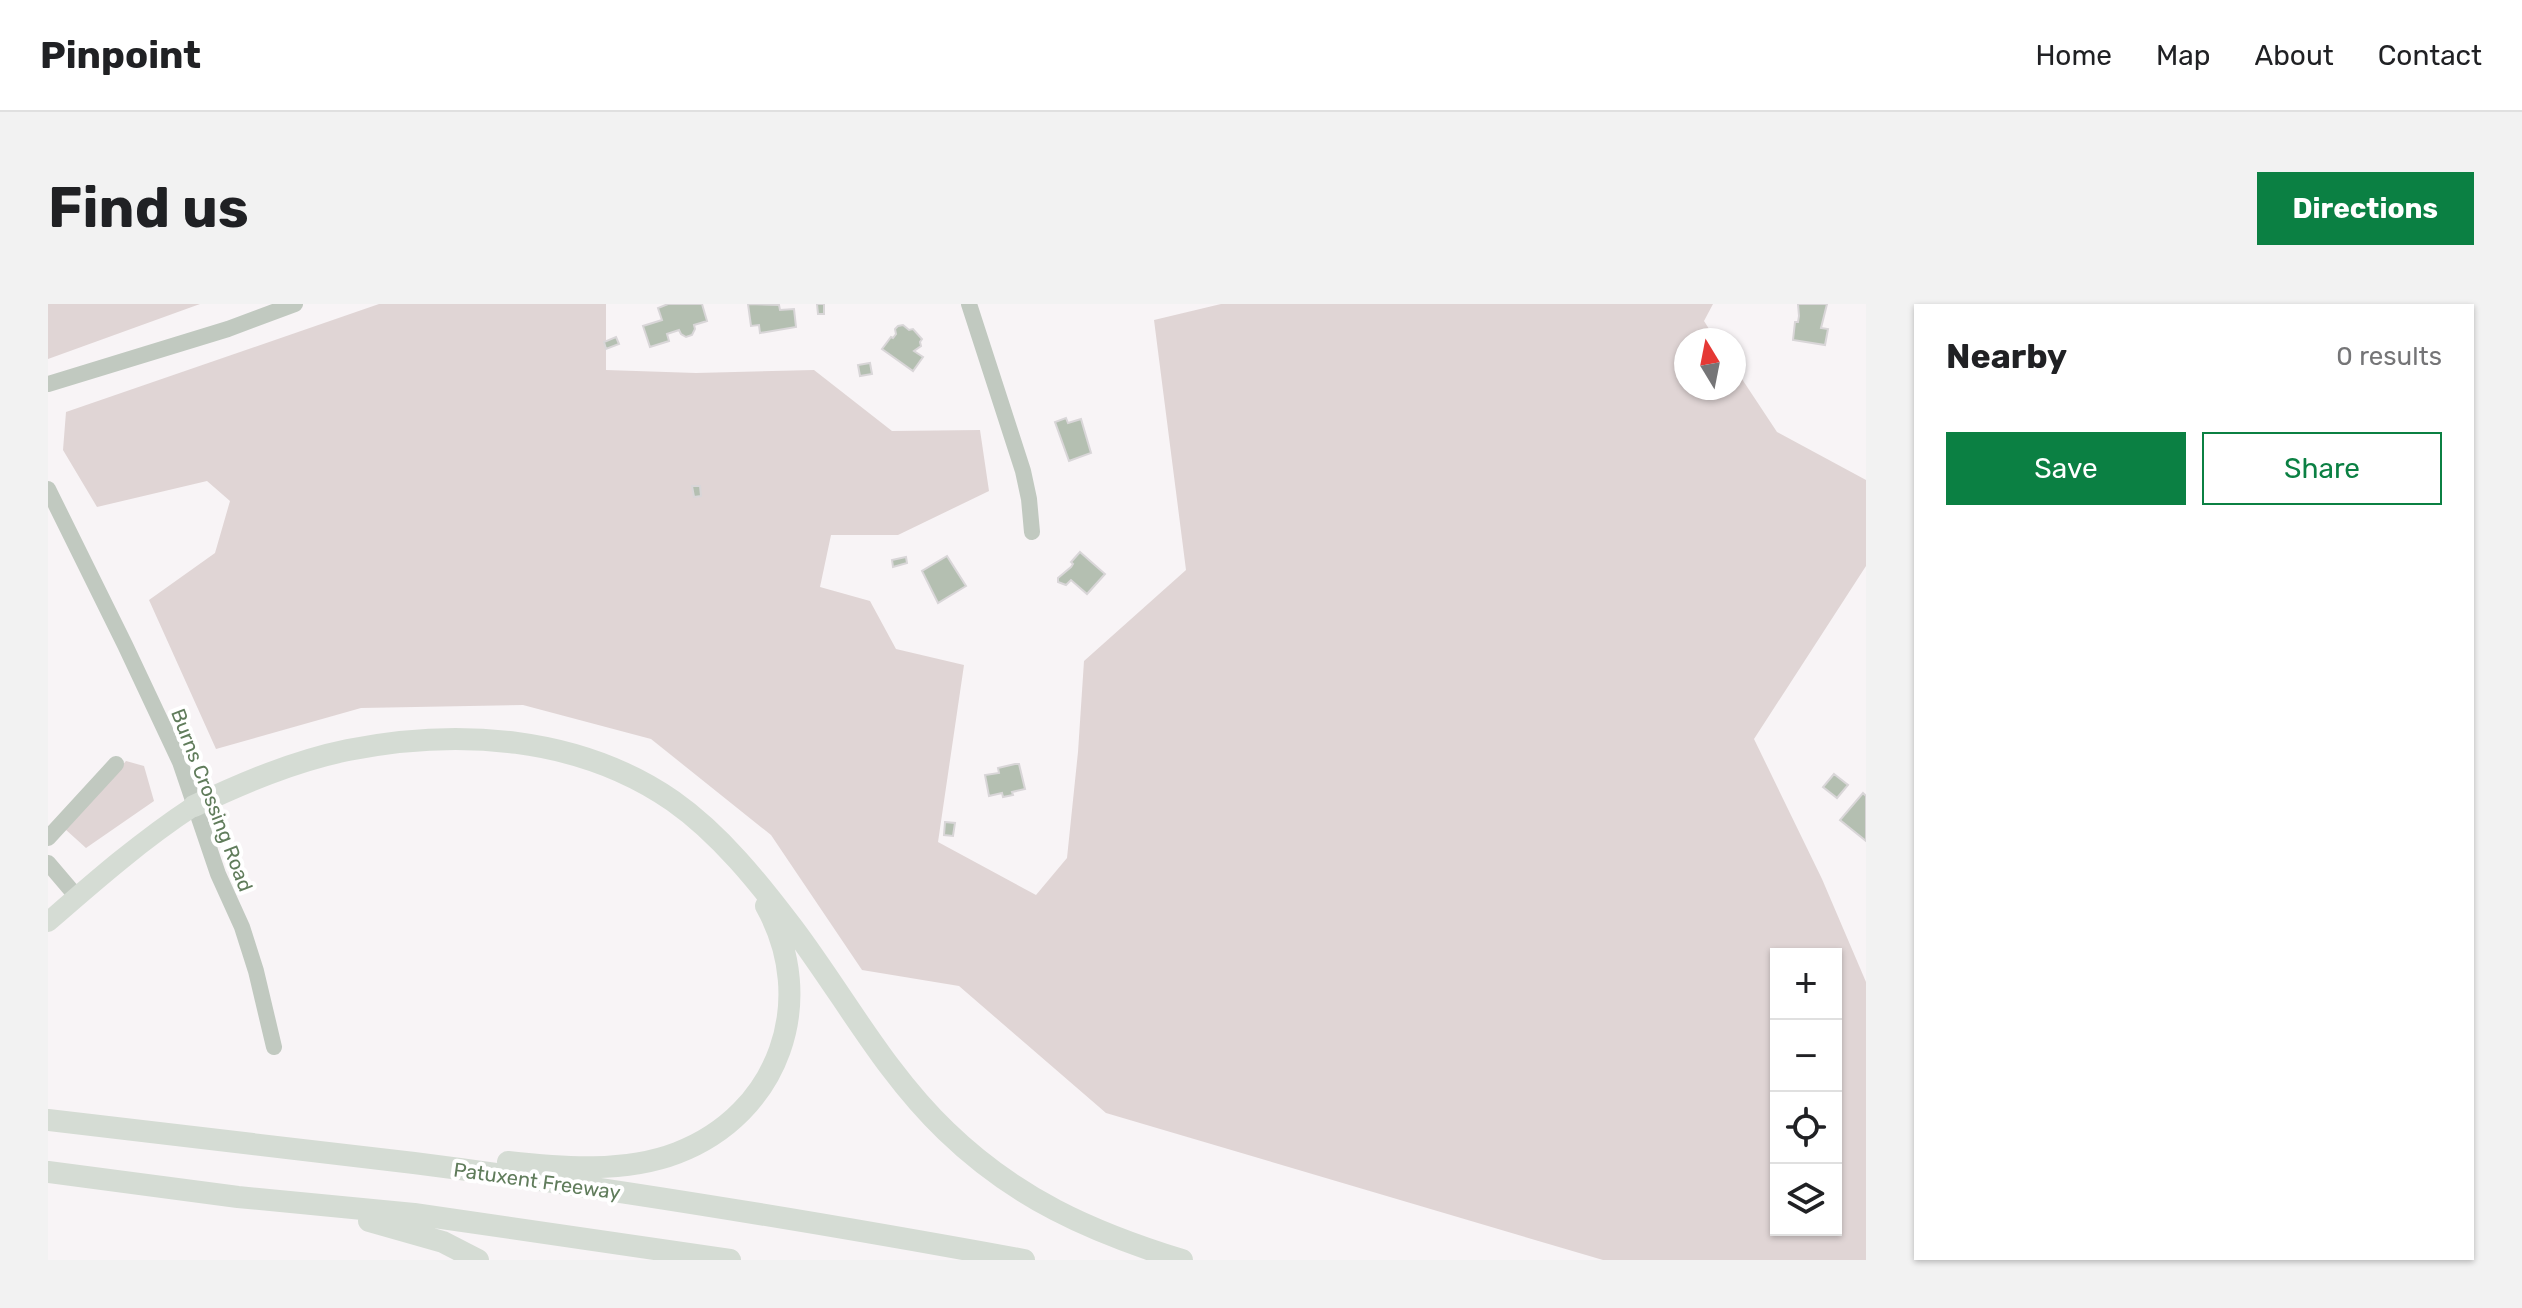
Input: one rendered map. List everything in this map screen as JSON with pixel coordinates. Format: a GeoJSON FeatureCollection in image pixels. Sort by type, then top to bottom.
{"type":"FeatureCollection","features":[{"type":"Feature","properties":{"kind":"highway"},"geometry":{"type":"LineString","coordinates":[[194,806],[268,773],[347,750],[398,743],[491,740],[527,743],[589,757],[652,788],[700,824],[793,928],[917,1100],[974,1157],[1008,1183],[1077,1222],[1136,1246],[1182,1260]]}},
{"type":"Feature","properties":{"kind":"highway"},"geometry":{"type":"LineString","coordinates":[[189,1136],[419,1152],[574,1167],[652,1160],[697,1143],[737,1115],[768,1077],[778,1057],[789,1011],[786,960],[770,913],[745,871]]}},
{"type":"Feature","properties":{"kind":"highway","name":"Patuxent Freeway"},"geometry":{"type":"LineString","coordinates":[[48,1120],[417,1163],[857,1229],[1024,1260]]}},
{"type":"Feature","properties":{"kind":"highway"},"geometry":{"type":"LineString","coordinates":[[48,1172],[238,1197],[414,1214],[730,1260]]}},
{"type":"Feature","properties":{"kind":"highway"},"geometry":{"type":"LineString","coordinates":[[238,1197],[408,1230],[443,1242],[478,1260]]}},
{"type":"Feature","properties":{"kind":"main road"},"geometry":{"type":"LineString","coordinates":[[48,922],[166,824],[194,806]]}},
{"type":"Feature","properties":{"kind":"street"},"geometry":{"type":"LineString","coordinates":[[48,384],[228,329],[295,304]]}},
{"type":"Feature","properties":{"kind":"street"},"geometry":{"type":"LineString","coordinates":[[969,304],[1023,471],[1032,532]]}},
{"type":"Feature","properties":{"kind":"street","name":"Burns Crossing Road"},"geometry":{"type":"LineString","coordinates":[[48,489],[180,762],[218,874],[242,927],[274,1047]]}},
{"type":"Feature","properties":{"kind":"street"},"geometry":{"type":"LineString","coordinates":[[48,838],[116,764]]}},
{"type":"Feature","properties":{"kind":"street"},"geometry":{"type":"LineString","coordinates":[[48,863],[77,897]]}},
{"type":"Feature","properties":{"kind":"shaded area"},"geometry":{"type":"Polygon","coordinates":[[[48,304],[200,304],[48,359],[48,304]]]}},
{"type":"Feature","properties":{"kind":"shaded area"},"geometry":{"type":"Polygon","coordinates":[[[379,304],[606,304],[606,370],[696,373],[814,370],[892,431],[980,430],[989,491],[898,535],[831,535],[820,587],[870,601],[896,649],[964,665],[938,842],[1036,895],[1067,858],[1084,661],[1186,570],[1154,320],[1221,304],[1713,304],[1704,321],[1708,328],[1674,328],[1674,400],[1746,400],[1746,385],[1777,432],[1866,480],[1866,566],[1754,739],[1822,879],[1866,982],[1866,1260],[1603,1260],[1106,1113],[959,986],[862,970],[771,835],[651,739],[523,705],[361,708],[216,749],[149,600],[215,553],[230,501],[207,481],[97,507],[63,450],[66,412],[379,304]]]}},
{"type":"Feature","properties":{"kind":"shaded area"},"geometry":{"type":"Polygon","coordinates":[[[126,761],[144,766],[154,801],[86,848],[65,829],[126,761]]]}},
{"type":"Feature","properties":{"kind":"building"},"geometry":{"type":"Polygon","coordinates":[[[668,304],[702,304],[707,321],[694,325],[692,335],[686,337],[679,330],[667,334],[669,341],[650,347],[643,326],[662,320],[658,308],[668,304]]]}},
{"type":"Feature","properties":{"kind":"building"},"geometry":{"type":"Polygon","coordinates":[[[748,304],[779,305],[780,310],[794,309],[796,327],[760,333],[759,325],[751,326],[748,304]]]}},
{"type":"Feature","properties":{"kind":"building"},"geometry":{"type":"Polygon","coordinates":[[[817,304],[824,304],[824,314],[818,314],[817,304]]]}},
{"type":"Feature","properties":{"kind":"building"},"geometry":{"type":"Polygon","coordinates":[[[1798,304],[1827,304],[1821,328],[1828,329],[1825,345],[1793,340],[1795,322],[1798,322],[1799,316],[1798,304]]]}},
{"type":"Feature","properties":{"kind":"building"},"geometry":{"type":"Polygon","coordinates":[[[903,325],[909,330],[913,329],[922,339],[921,346],[914,351],[923,357],[913,371],[882,349],[896,334],[895,329],[903,325]]]}},
{"type":"Feature","properties":{"kind":"building"},"geometry":{"type":"Polygon","coordinates":[[[616,337],[619,344],[606,349],[604,342],[616,337]]]}},
{"type":"Feature","properties":{"kind":"building"},"geometry":{"type":"Polygon","coordinates":[[[870,363],[872,374],[860,376],[858,365],[870,363]]]}},
{"type":"Feature","properties":{"kind":"building"},"geometry":{"type":"Polygon","coordinates":[[[1066,418],[1068,423],[1081,419],[1091,453],[1069,461],[1055,422],[1066,418]]]}},
{"type":"Feature","properties":{"kind":"building"},"geometry":{"type":"Polygon","coordinates":[[[692,486],[700,486],[701,496],[694,497],[692,486]]]}},
{"type":"Feature","properties":{"kind":"building"},"geometry":{"type":"Polygon","coordinates":[[[1080,552],[1105,574],[1087,594],[1071,580],[1066,585],[1058,582],[1080,552]]]}},
{"type":"Feature","properties":{"kind":"building"},"geometry":{"type":"Polygon","coordinates":[[[947,556],[966,586],[938,603],[922,571],[947,556]]]}},
{"type":"Feature","properties":{"kind":"building"},"geometry":{"type":"Polygon","coordinates":[[[906,557],[907,563],[893,567],[892,560],[906,557]]]}},
{"type":"Feature","properties":{"kind":"building"},"geometry":{"type":"Polygon","coordinates":[[[1019,764],[1025,789],[1003,797],[1002,793],[989,796],[985,775],[999,773],[998,768],[1019,764]]]}},
{"type":"Feature","properties":{"kind":"building"},"geometry":{"type":"Polygon","coordinates":[[[1834,774],[1848,785],[1837,798],[1823,787],[1834,774]]]}},
{"type":"Feature","properties":{"kind":"building"},"geometry":{"type":"Polygon","coordinates":[[[1863,793],[1866,796],[1866,841],[1840,820],[1863,793]]]}},
{"type":"Feature","properties":{"kind":"building"},"geometry":{"type":"Polygon","coordinates":[[[945,822],[955,823],[953,836],[944,835],[945,822]]]}}]}
